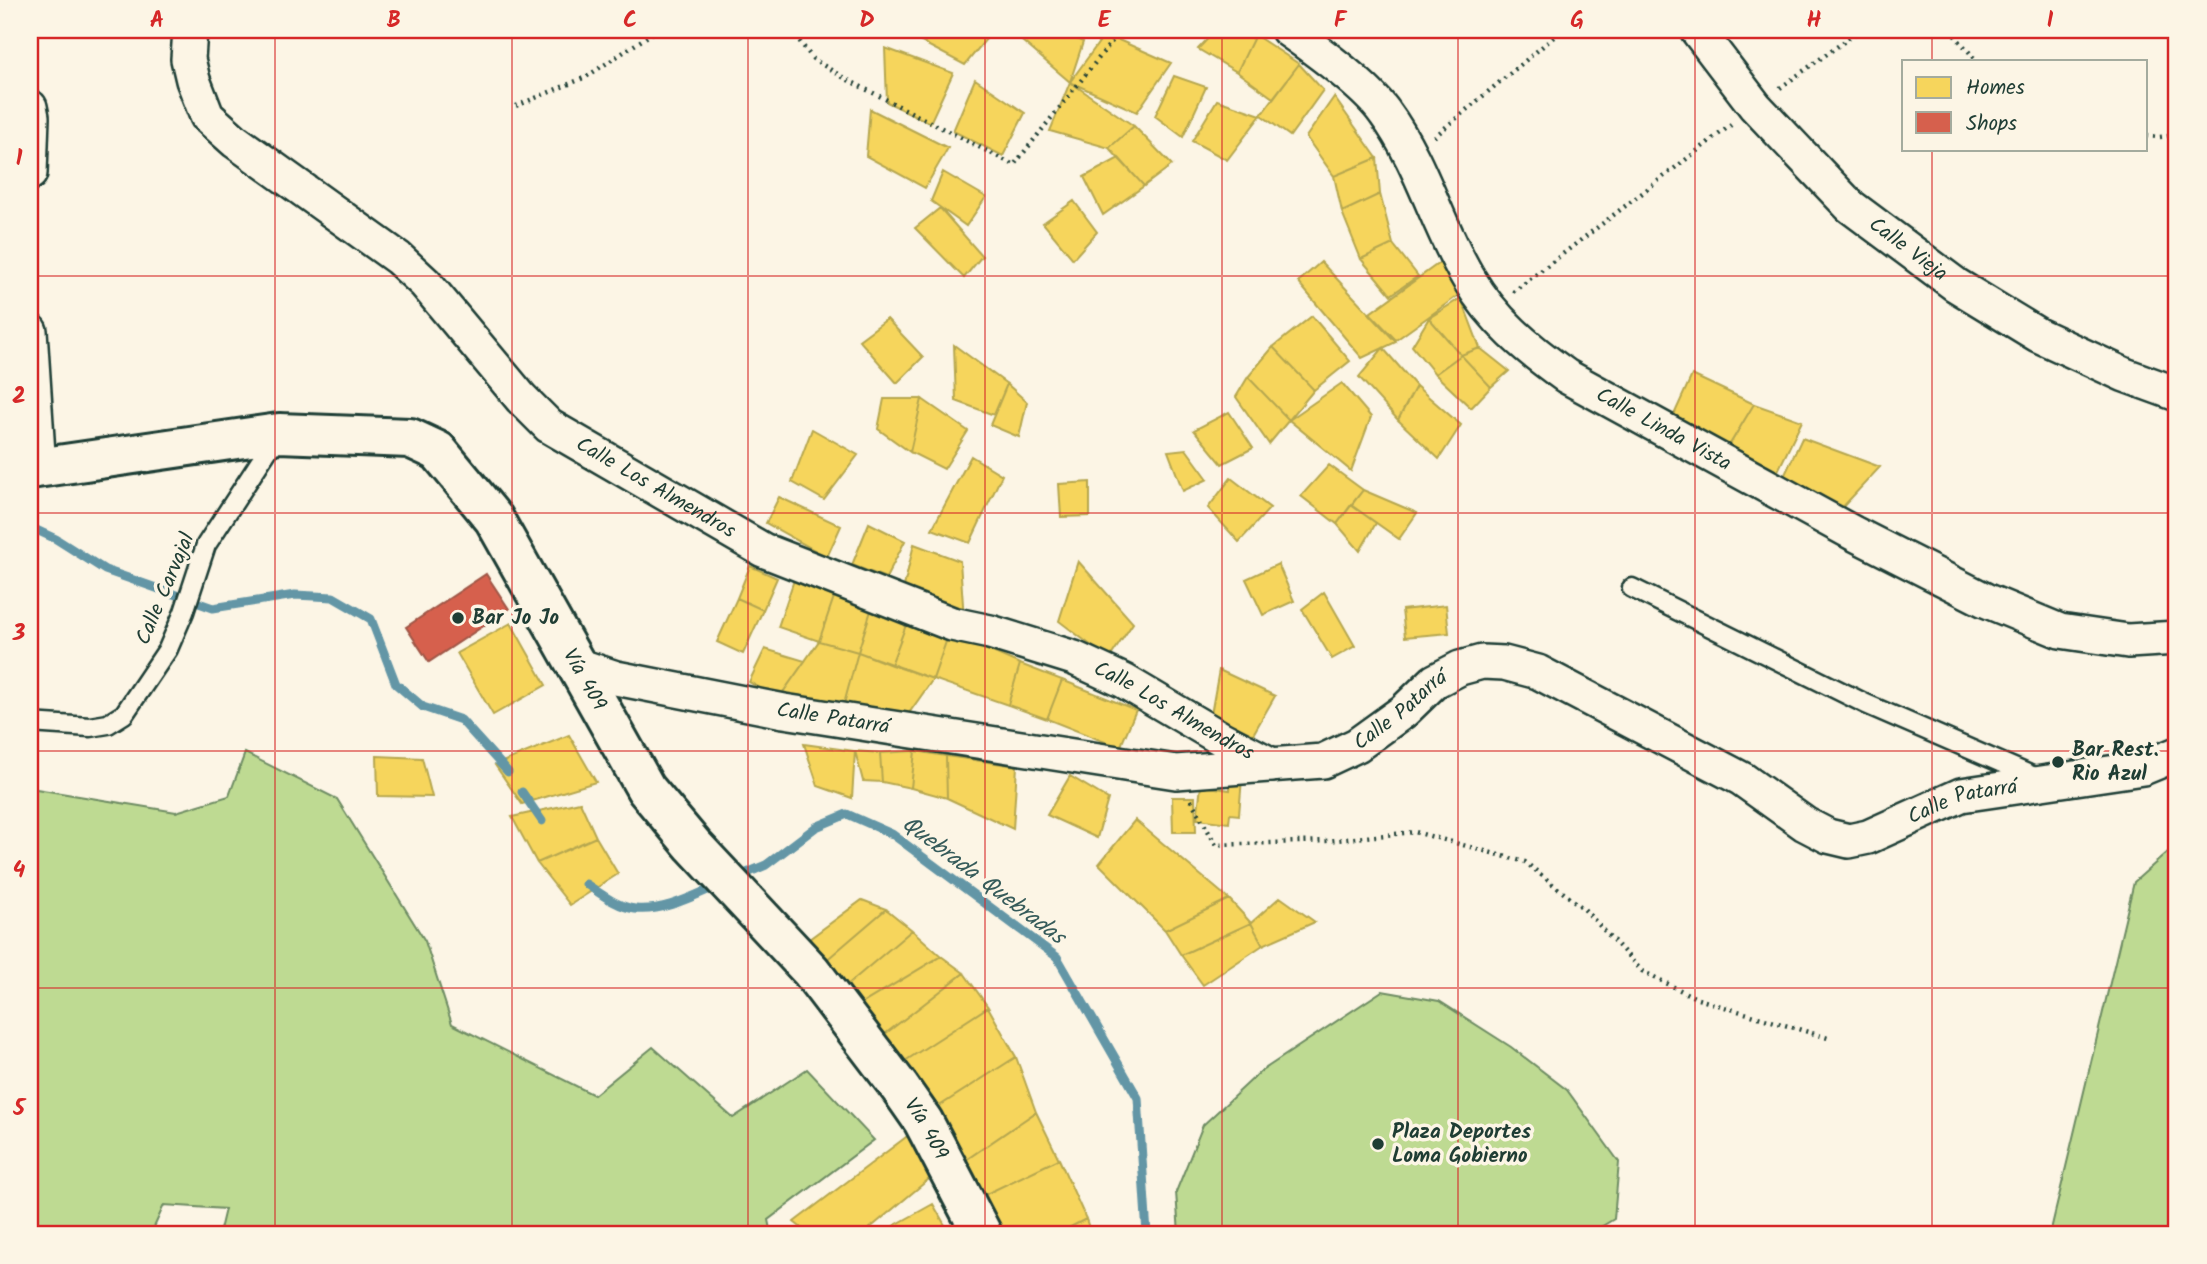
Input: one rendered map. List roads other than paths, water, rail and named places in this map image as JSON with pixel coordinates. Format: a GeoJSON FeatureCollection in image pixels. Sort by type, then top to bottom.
{"type":"FeatureCollection","features":[{"type":"Feature","properties":{"kind":"street","name":"Calle Los Almendros"},"geometry":{"type":"LineString","coordinates":[[190,30],[188,58],[207,116],[235,141],[398,258],[425,283],[521,398],[549,426],[763,550],[939,620],[990,632],[1074,658],[1124,681],[1272,765]]}},
{"type":"Feature","properties":{"kind":"street","name":"Calle Linda Vista"},"geometry":{"type":"LineString","coordinates":[[1288,30],[1359,87],[1384,111],[1412,155],[1455,253],[1490,309],[1526,347],[1566,376],[1853,533],[1985,600],[2060,631],[2128,641],[2177,638]]}},
{"type":"Feature","properties":{"kind":"street","name":"Calle Vieja"},"geometry":{"type":"LineString","coordinates":[[1697,30],[1755,106],[1850,206],[1956,285],[2038,335],[2125,375],[2177,394]]}},
{"type":"Feature","properties":{"kind":"street"},"geometry":{"type":"LineString","coordinates":[[30,107],[30,173]]}},
{"type":"Feature","properties":{"kind":"street"},"geometry":{"type":"LineString","coordinates":[[30,331],[34,469]]}},
{"type":"Feature","properties":{"kind":"street","name":"Vía 409"},"geometry":{"type":"LineString","coordinates":[[34,469],[279,433],[410,438],[438,451],[495,519],[646,789],[693,845],[811,971],[908,1099],[923,1121],[982,1234]]}},
{"type":"Feature","properties":{"kind":"street","name":"Calle Patarrá"},"geometry":{"type":"LineString","coordinates":[[577,665],[616,678],[784,711],[1175,772],[1323,761],[1357,745],[1404,711],[1435,681],[1460,668],[1482,662],[1504,663],[1538,671],[1742,779],[1805,824],[1828,836],[1849,841],[1868,837],[1961,795],[2143,768],[2177,754]]}},
{"type":"Feature","properties":{"kind":"lane","name":"Calle Carvajal"},"geometry":{"type":"LineString","coordinates":[[30,723],[90,727],[108,724],[124,714],[167,649],[184,612],[206,545],[279,433]]}},
{"type":"Feature","properties":{"kind":"lane"},"geometry":{"type":"LineString","coordinates":[[1632,588],[1866,704],[2046,782]]}},
{"type":"Feature","properties":{"kind":"waterway","name":"Quebrada Quebradas"},"geometry":{"type":"LineString","coordinates":[[30,527],[56,539],[105,570],[213,608],[295,595],[333,597],[371,619],[396,684],[423,707],[461,720],[508,772]]}},
{"type":"Feature","properties":{"kind":"waterway","name":"Quebrada Quebradas"},"geometry":{"type":"LineString","coordinates":[[522,792],[542,821]]}},
{"type":"Feature","properties":{"kind":"waterway","name":"Quebrada Quebradas"},"geometry":{"type":"LineString","coordinates":[[735,878],[766,865],[816,827],[847,814],[892,834],[1057,957],[1138,1098],[1147,1234]]}},
{"type":"Feature","properties":{"kind":"waterway","name":"Quebrada Quebradas"},"geometry":{"type":"LineString","coordinates":[[586,884],[622,906],[635,909],[657,908],[719,885]]}},
{"type":"Feature","properties":{"kind":"place","name":"Bar Jo Jo"},"geometry":{"type":"Point","coordinates":[458,618]}},
{"type":"Feature","properties":{"kind":"place","name":"Bar Rest. Rio Azul"},"geometry":{"type":"Point","coordinates":[2058,762]}},
{"type":"Feature","properties":{"kind":"place","name":"Plaza Deportes Loma Gobierno"},"geometry":{"type":"Point","coordinates":[1378,1144]}}]}
